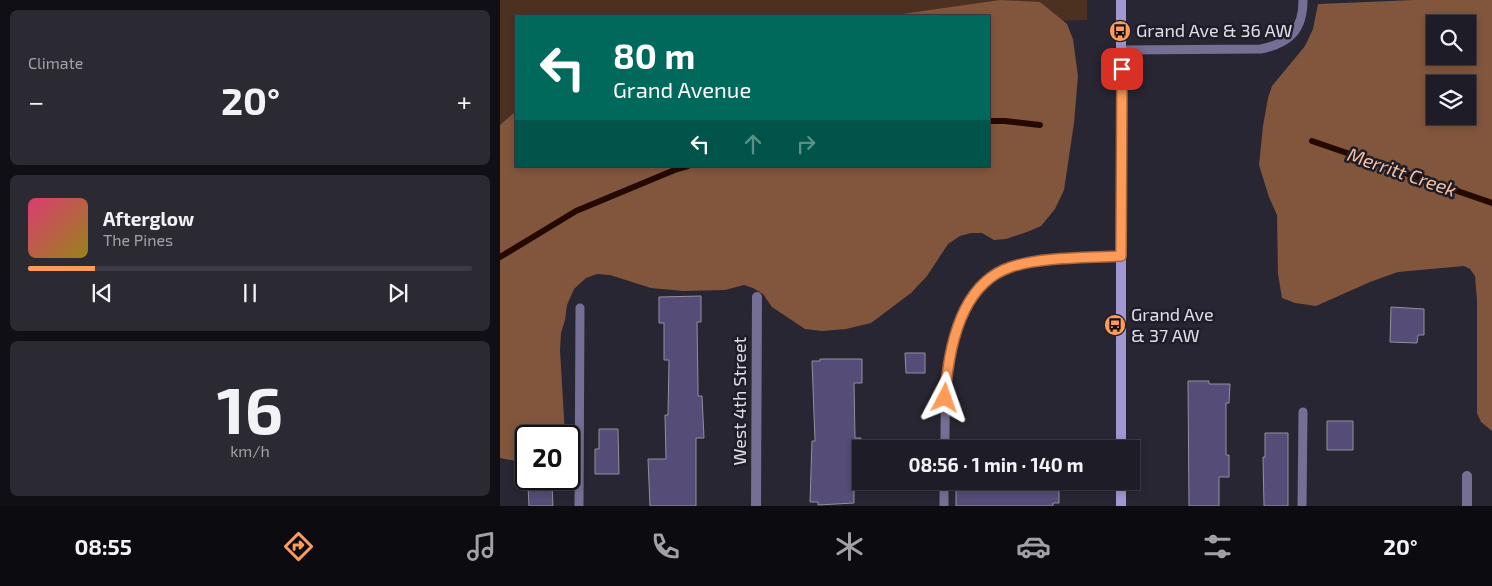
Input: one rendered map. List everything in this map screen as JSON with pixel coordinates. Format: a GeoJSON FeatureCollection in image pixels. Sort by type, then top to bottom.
{"type":"FeatureCollection","features":[{"type":"Feature","properties":{"kind":"main road"},"geometry":{"type":"LineString","coordinates":[[1121,0],[1122,440]]}},
{"type":"Feature","properties":{"kind":"main road"},"geometry":{"type":"LineString","coordinates":[[1121,490],[1121,506]]}},
{"type":"Feature","properties":{"kind":"street","name":"West 4th Street"},"geometry":{"type":"LineString","coordinates":[[756,506],[757,297]]}},
{"type":"Feature","properties":{"kind":"street"},"geometry":{"type":"LineString","coordinates":[[1467,476],[1467,506]]}},
{"type":"Feature","properties":{"kind":"lane"},"geometry":{"type":"LineString","coordinates":[[1122,50],[1261,49],[1277,46],[1295,32],[1302,18],[1303,0]]}},
{"type":"Feature","properties":{"kind":"lane"},"geometry":{"type":"LineString","coordinates":[[945,440],[945,398],[950,351],[961,318],[980,286],[994,275],[1011,267],[1039,261],[1121,256]]}},
{"type":"Feature","properties":{"kind":"lane"},"geometry":{"type":"LineString","coordinates":[[579,506],[580,308]]}},
{"type":"Feature","properties":{"kind":"lane"},"geometry":{"type":"LineString","coordinates":[[1302,506],[1303,412]]}},
{"type":"Feature","properties":{"kind":"lane"},"geometry":{"type":"LineString","coordinates":[[944,490],[944,506]]}},
{"type":"Feature","properties":{"kind":"shaded area"},"geometry":{"type":"Polygon","coordinates":[[[500,0],[1087,0],[1087,20],[1050,21],[990,15],[515,15],[515,112],[500,125],[500,0]]]}},
{"type":"Feature","properties":{"kind":"shaded area"},"geometry":{"type":"Polygon","coordinates":[[[1000,0],[1040,2],[1067,24],[1073,39],[1078,76],[1074,123],[1064,190],[1055,209],[1041,226],[1006,239],[994,240],[982,233],[960,236],[948,244],[927,276],[911,293],[871,323],[846,329],[822,331],[805,329],[772,307],[763,294],[744,285],[725,290],[683,291],[651,288],[610,275],[597,274],[586,278],[574,289],[567,305],[561,333],[560,350],[564,425],[515,425],[515,461],[500,458],[500,125],[515,112],[515,167],[990,167],[990,15],[895,15],[1000,0]]]}},
{"type":"Feature","properties":{"kind":"shaded area"},"geometry":{"type":"Polygon","coordinates":[[[1414,0],[1492,0],[1492,431],[1481,422],[1477,413],[1477,300],[1475,276],[1470,269],[1464,266],[1398,272],[1316,306],[1295,303],[1282,298],[1278,274],[1277,215],[1259,165],[1263,126],[1272,86],[1305,46],[1313,29],[1318,4],[1414,0]]]}},
{"type":"Feature","properties":{"kind":"building"},"geometry":{"type":"Polygon","coordinates":[[[701,296],[701,322],[697,322],[698,396],[702,396],[704,438],[696,438],[696,506],[650,506],[648,459],[666,459],[665,415],[668,415],[669,360],[664,360],[664,323],[659,323],[659,297],[701,296]]]}},
{"type":"Feature","properties":{"kind":"building"},"geometry":{"type":"Polygon","coordinates":[[[1391,307],[1424,309],[1424,335],[1418,335],[1417,343],[1390,342],[1391,307]]]}},
{"type":"Feature","properties":{"kind":"building"},"geometry":{"type":"Polygon","coordinates":[[[905,353],[925,353],[925,373],[906,373],[905,353]]]}},
{"type":"Feature","properties":{"kind":"building"},"geometry":{"type":"Polygon","coordinates":[[[820,359],[862,359],[862,383],[854,383],[855,438],[861,438],[861,440],[852,440],[852,490],[854,490],[854,503],[818,505],[818,502],[810,502],[812,441],[815,441],[812,361],[820,361],[820,359]]]}},
{"type":"Feature","properties":{"kind":"building"},"geometry":{"type":"Polygon","coordinates":[[[1188,381],[1230,384],[1229,403],[1226,403],[1226,455],[1229,455],[1229,477],[1219,477],[1219,506],[1189,506],[1188,381]]]}},
{"type":"Feature","properties":{"kind":"building"},"geometry":{"type":"Polygon","coordinates":[[[1327,421],[1353,421],[1353,450],[1327,450],[1327,421]]]}},
{"type":"Feature","properties":{"kind":"building"},"geometry":{"type":"Polygon","coordinates":[[[599,429],[618,429],[619,474],[595,474],[595,449],[599,449],[599,429]]]}},
{"type":"Feature","properties":{"kind":"building"},"geometry":{"type":"Polygon","coordinates":[[[1265,433],[1288,433],[1288,506],[1264,506],[1263,457],[1265,457],[1265,433]]]}},
{"type":"Feature","properties":{"kind":"building"},"geometry":{"type":"Polygon","coordinates":[[[528,490],[552,490],[553,506],[529,506],[528,490]]]}},
{"type":"Feature","properties":{"kind":"building"},"geometry":{"type":"Polygon","coordinates":[[[956,490],[1059,490],[1059,503],[1053,503],[1053,506],[956,506],[956,490]]]}},
{"type":"Feature","properties":{"kind":"waterway","name":"Merritt Creek"},"geometry":{"type":"LineString","coordinates":[[990,121],[1040,125]]}},
{"type":"Feature","properties":{"kind":"waterway","name":"Merritt Creek"},"geometry":{"type":"LineString","coordinates":[[1312,141],[1492,203]]}},
{"type":"Feature","properties":{"kind":"waterway","name":"Merritt Creek"},"geometry":{"type":"LineString","coordinates":[[500,257],[576,211],[684,167]]}},
{"type":"Feature","properties":{"kind":"place","name":"Grand Ave & 36 AW"},"geometry":{"type":"Point","coordinates":[1120,31]}},
{"type":"Feature","properties":{"kind":"place","name":"Grand Ave & 37 AW"},"geometry":{"type":"Point","coordinates":[1115,325]}},
{"type":"Feature","properties":{"kind":"route"},"geometry":{"type":"LineString","coordinates":[[945,398],[950,351],[961,318],[980,286],[994,275],[1011,267],[1039,261],[1121,256],[1122,69]]}}]}
